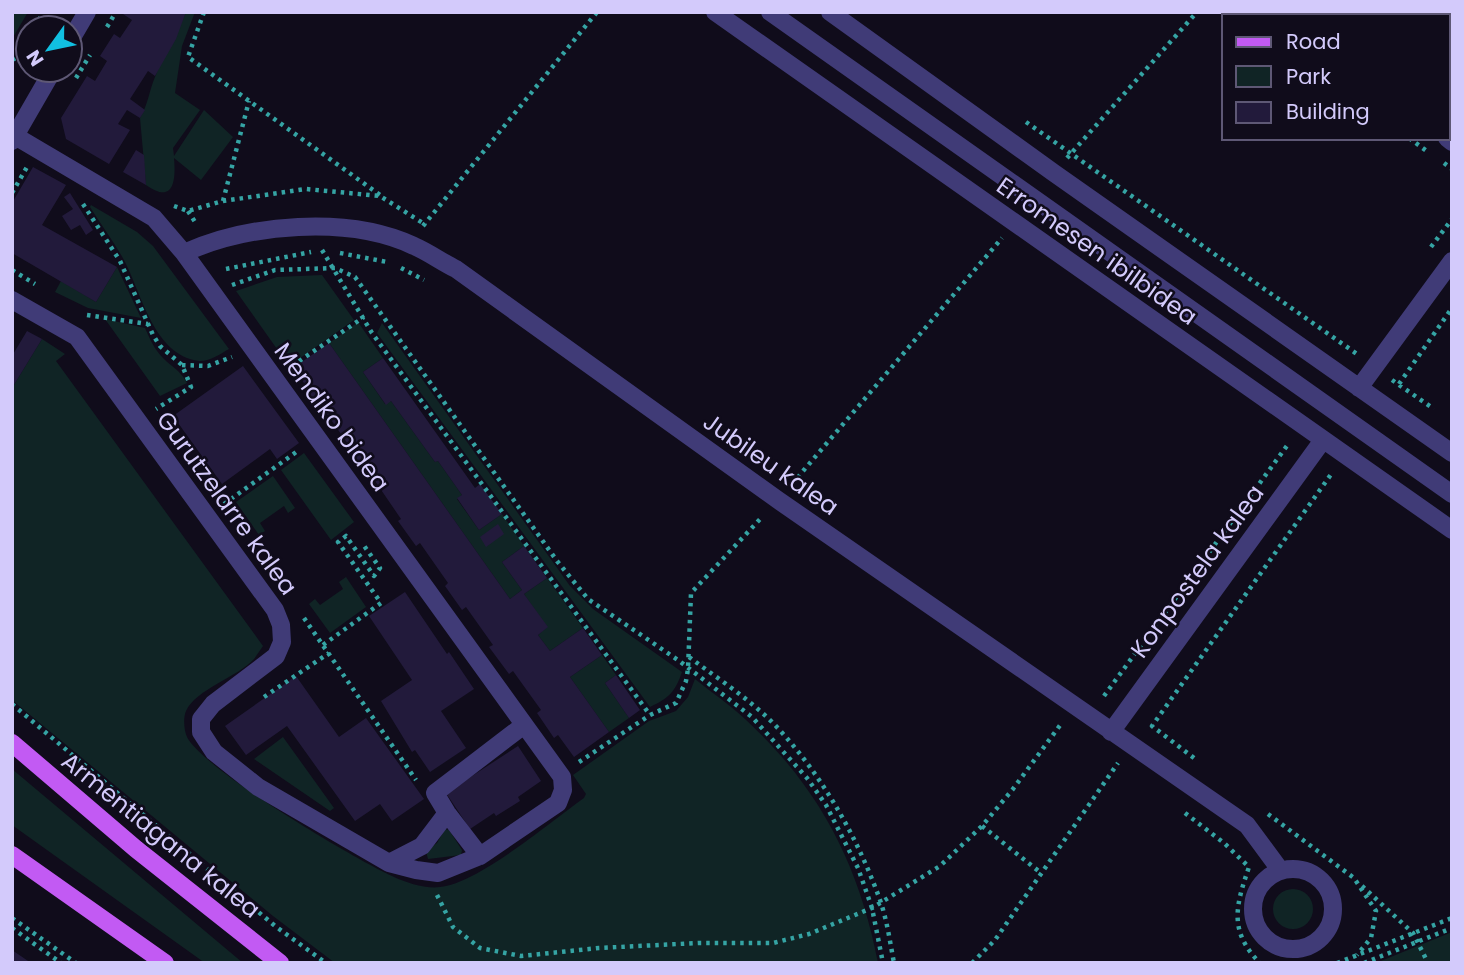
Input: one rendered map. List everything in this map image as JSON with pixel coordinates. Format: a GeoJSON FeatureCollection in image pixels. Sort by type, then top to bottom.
{"type":"FeatureCollection","features":[{"type":"Feature","properties":{"kind":"main road","name":"Armentiagana kalea"},"geometry":{"type":"LineString","coordinates":[[12,743],[136,849],[280,963]]}},
{"type":"Feature","properties":{"kind":"main road"},"geometry":{"type":"LineString","coordinates":[[12,855],[165,963]]}},
{"type":"Feature","properties":{"kind":"street","name":"Erromesen ibilbidea"},"geometry":{"type":"LineString","coordinates":[[715,12],[1452,530]]}},
{"type":"Feature","properties":{"kind":"street","name":"Erromesen ibilbidea"},"geometry":{"type":"LineString","coordinates":[[770,12],[1452,494]]}},
{"type":"Feature","properties":{"kind":"street","name":"Erromesen ibilbidea"},"geometry":{"type":"LineString","coordinates":[[830,12],[1452,453]]}},
{"type":"Feature","properties":{"kind":"street"},"geometry":{"type":"LineString","coordinates":[[14,139],[18,115],[41,84]]}},
{"type":"Feature","properties":{"kind":"street","name":"Mendiko bidea"},"geometry":{"type":"LineString","coordinates":[[14,139],[154,218],[184,253],[562,777],[563,790],[558,803],[480,856]]}},
{"type":"Feature","properties":{"kind":"street","name":"Jubileu kalea"},"geometry":{"type":"LineString","coordinates":[[184,253],[209,242],[279,229],[331,227],[386,236],[414,245],[456,269],[778,500],[1247,825],[1281,871]]}},
{"type":"Feature","properties":{"kind":"street"},"geometry":{"type":"LineString","coordinates":[[1359,388],[1452,261]]}},
{"type":"Feature","properties":{"kind":"street","name":"Gurutzelarre kalea"},"geometry":{"type":"LineString","coordinates":[[12,300],[77,337],[275,610],[281,625],[282,642],[276,656],[213,704],[201,719],[201,732],[215,752],[258,787],[389,863]]}},
{"type":"Feature","properties":{"kind":"street","name":"Konpostela kalea"},"geometry":{"type":"LineString","coordinates":[[1111,732],[1323,440]]}},
{"type":"Feature","properties":{"kind":"street"},"geometry":{"type":"LineString","coordinates":[[389,863],[438,873],[480,856],[435,793],[524,725]]}},
{"type":"Feature","properties":{"kind":"street"},"geometry":{"type":"LineString","coordinates":[[389,863],[422,846],[447,813]]}},
{"type":"Feature","properties":{"kind":"street"},"geometry":{"type":"LineString","coordinates":[[1281,871],[1306,871],[1317,877],[1331,898],[1333,911],[1324,934],[1303,948],[1289,949],[1276,945],[1256,926],[1254,899],[1259,887],[1269,877],[1281,871]]}},
{"type":"Feature","properties":{"kind":"path"},"geometry":{"type":"LineString","coordinates":[[103,34],[116,12]]}},
{"type":"Feature","properties":{"kind":"path"},"geometry":{"type":"LineString","coordinates":[[204,12],[188,57],[380,196]]}},
{"type":"Feature","properties":{"kind":"path"},"geometry":{"type":"LineString","coordinates":[[414,245],[424,223],[597,12]]}},
{"type":"Feature","properties":{"kind":"path"},"geometry":{"type":"LineString","coordinates":[[1054,173],[1197,12]]}},
{"type":"Feature","properties":{"kind":"path"},"geometry":{"type":"LineString","coordinates":[[84,65],[96,46]]}},
{"type":"Feature","properties":{"kind":"path"},"geometry":{"type":"LineString","coordinates":[[223,201],[249,101]]}},
{"type":"Feature","properties":{"kind":"path"},"geometry":{"type":"LineString","coordinates":[[1016,114],[1441,414]]}},
{"type":"Feature","properties":{"kind":"path"},"geometry":{"type":"LineString","coordinates":[[77,195],[120,261],[160,346],[182,365],[191,387],[155,409]]}},
{"type":"Feature","properties":{"kind":"path"},"geometry":{"type":"LineString","coordinates":[[165,203],[188,211]]}},
{"type":"Feature","properties":{"kind":"path"},"geometry":{"type":"LineString","coordinates":[[322,250],[380,345],[650,715],[676,703],[686,681],[691,593],[778,500],[1015,223]]}},
{"type":"Feature","properties":{"kind":"path"},"geometry":{"type":"LineString","coordinates":[[226,269],[322,250],[393,263],[426,281]]}},
{"type":"Feature","properties":{"kind":"path"},"geometry":{"type":"LineString","coordinates":[[227,287],[275,270],[335,268],[355,277],[557,561],[588,599],[688,668],[752,717],[807,778],[844,839],[858,868],[872,908],[883,963]]}},
{"type":"Feature","properties":{"kind":"path"},"geometry":{"type":"LineString","coordinates":[[1399,384],[1452,308]]}},
{"type":"Feature","properties":{"kind":"path"},"geometry":{"type":"LineString","coordinates":[[86,315],[149,324]]}},
{"type":"Feature","properties":{"kind":"path"},"geometry":{"type":"LineString","coordinates":[[286,370],[364,317]]}},
{"type":"Feature","properties":{"kind":"path"},"geometry":{"type":"LineString","coordinates":[[182,365],[208,366],[241,354]]}},
{"type":"Feature","properties":{"kind":"path"},"geometry":{"type":"LineString","coordinates":[[1104,696],[1289,443]]}},
{"type":"Feature","properties":{"kind":"path"},"geometry":{"type":"LineString","coordinates":[[223,504],[302,447]]}},
{"type":"Feature","properties":{"kind":"path"},"geometry":{"type":"LineString","coordinates":[[1195,758],[1152,726],[1332,473]]}},
{"type":"Feature","properties":{"kind":"path"},"geometry":{"type":"LineString","coordinates":[[750,510],[769,523]]}},
{"type":"Feature","properties":{"kind":"path"},"geometry":{"type":"LineString","coordinates":[[323,645],[381,603],[338,542],[346,536],[374,576],[380,568],[361,541]]}},
{"type":"Feature","properties":{"kind":"path"},"geometry":{"type":"LineString","coordinates":[[262,698],[329,653],[419,785]]}},
{"type":"Feature","properties":{"kind":"path"},"geometry":{"type":"LineString","coordinates":[[688,657],[758,710],[810,768],[853,835],[881,902],[894,963]]}},
{"type":"Feature","properties":{"kind":"path"},"geometry":{"type":"LineString","coordinates":[[12,704],[275,926],[326,963]]}},
{"type":"Feature","properties":{"kind":"path"},"geometry":{"type":"LineString","coordinates":[[438,873],[436,893],[453,927],[480,948],[522,956],[599,948],[773,943],[809,934],[872,908],[940,866],[982,826],[1013,789],[1061,724],[1052,718]]}},
{"type":"Feature","properties":{"kind":"path"},"geometry":{"type":"LineString","coordinates":[[972,963],[995,940],[1118,762],[1128,769]]}},
{"type":"Feature","properties":{"kind":"path"},"geometry":{"type":"LineString","coordinates":[[1258,806],[1354,878],[1413,933],[1428,963]]}},
{"type":"Feature","properties":{"kind":"path"},"geometry":{"type":"LineString","coordinates":[[1184,812],[1224,843],[1249,867],[1240,895],[1236,923],[1250,953],[1260,963]]}},
{"type":"Feature","properties":{"kind":"path"},"geometry":{"type":"LineString","coordinates":[[982,826],[1041,873]]}},
{"type":"Feature","properties":{"kind":"path"},"geometry":{"type":"LineString","coordinates":[[1354,878],[1376,911],[1371,938],[1357,955]]}},
{"type":"Feature","properties":{"kind":"path"},"geometry":{"type":"LineString","coordinates":[[12,918],[76,963]]}},
{"type":"Feature","properties":{"kind":"path"},"geometry":{"type":"LineString","coordinates":[[1337,963],[1452,918]]}},
{"type":"Feature","properties":{"kind":"path"},"geometry":{"type":"LineString","coordinates":[[12,928],[61,963]]}},
{"type":"Feature","properties":{"kind":"path"},"geometry":{"type":"LineString","coordinates":[[1364,963],[1452,928]]}},
{"type":"Feature","properties":{"kind":"green space"},"geometry":{"type":"Polygon","coordinates":[[[12,12],[28,12],[14,14],[12,39],[12,12]]]}},
{"type":"Feature","properties":{"kind":"green space"},"geometry":{"type":"Polygon","coordinates":[[[186,12],[195,12],[182,46],[175,93],[200,110],[173,148],[174,156],[204,110],[233,137],[201,180],[174,158],[171,187],[162,192],[146,185],[140,118],[158,69],[186,12]]]}},
{"type":"Feature","properties":{"kind":"green space"},"geometry":{"type":"Polygon","coordinates":[[[91,205],[137,232],[153,246],[229,349],[211,359],[199,361],[171,348],[152,322],[125,262],[91,205]]]}},
{"type":"Feature","properties":{"kind":"green space"},"geometry":{"type":"Polygon","coordinates":[[[117,267],[141,318],[88,308],[55,292],[61,281],[96,302],[117,267]]]}},
{"type":"Feature","properties":{"kind":"green space"},"geometry":{"type":"Polygon","coordinates":[[[322,275],[354,320],[289,366],[236,291],[277,277],[322,275]]]}},
{"type":"Feature","properties":{"kind":"green space"},"geometry":{"type":"Polygon","coordinates":[[[105,319],[145,328],[157,351],[187,383],[160,396],[105,319]]]}},
{"type":"Feature","properties":{"kind":"green space"},"geometry":{"type":"Polygon","coordinates":[[[358,322],[383,358],[363,372],[385,404],[391,401],[435,462],[438,461],[462,495],[457,499],[479,530],[502,514],[524,546],[502,562],[522,590],[510,599],[329,343],[358,322]]]}},
{"type":"Feature","properties":{"kind":"green space"},"geometry":{"type":"Polygon","coordinates":[[[382,323],[570,586],[593,609],[682,672],[677,685],[667,697],[650,707],[377,333],[382,323]]]}},
{"type":"Feature","properties":{"kind":"green space"},"geometry":{"type":"Polygon","coordinates":[[[42,339],[65,354],[56,361],[263,646],[247,666],[199,696],[186,711],[184,724],[187,737],[199,752],[221,770],[316,834],[375,867],[411,883],[440,887],[474,875],[494,863],[584,798],[586,794],[573,775],[649,721],[676,711],[688,697],[695,679],[739,714],[771,745],[815,800],[847,860],[860,893],[878,963],[335,963],[273,916],[12,700],[12,388],[42,339]]]}},
{"type":"Feature","properties":{"kind":"green space"},"geometry":{"type":"Polygon","coordinates":[[[304,453],[354,522],[331,540],[281,470],[304,453]]]}},
{"type":"Feature","properties":{"kind":"green space"},"geometry":{"type":"Polygon","coordinates":[[[273,476],[295,508],[288,513],[284,506],[260,523],[265,531],[259,535],[236,502],[273,476]]]}},
{"type":"Feature","properties":{"kind":"green space"},"geometry":{"type":"Polygon","coordinates":[[[346,577],[366,607],[330,633],[309,604],[315,599],[320,605],[343,589],[339,582],[346,577]]]}},
{"type":"Feature","properties":{"kind":"green space"},"geometry":{"type":"Polygon","coordinates":[[[547,578],[583,628],[550,651],[538,635],[547,627],[524,594],[547,578]]]}},
{"type":"Feature","properties":{"kind":"green space"},"geometry":{"type":"Polygon","coordinates":[[[602,655],[616,675],[605,683],[629,718],[609,732],[570,677],[602,655]]]}},
{"type":"Feature","properties":{"kind":"green space"},"geometry":{"type":"Polygon","coordinates":[[[283,737],[334,808],[330,811],[254,759],[283,737]]]}},
{"type":"Feature","properties":{"kind":"green space"},"geometry":{"type":"Polygon","coordinates":[[[12,769],[243,963],[205,963],[12,825],[12,769]]]}},
{"type":"Feature","properties":{"kind":"green space"},"geometry":{"type":"Polygon","coordinates":[[[445,829],[449,830],[462,850],[461,855],[428,859],[426,851],[437,843],[445,829]]]}},
{"type":"Feature","properties":{"kind":"green space"},"geometry":{"type":"Polygon","coordinates":[[[1293,889],[1307,895],[1313,909],[1307,923],[1293,929],[1279,923],[1273,909],[1279,895],[1293,889]]]}},
{"type":"Feature","properties":{"kind":"green space"},"geometry":{"type":"Polygon","coordinates":[[[1452,932],[1452,963],[1376,963],[1452,932]]]}},
{"type":"Feature","properties":{"kind":"building"},"geometry":{"type":"Polygon","coordinates":[[[186,12],[176,39],[155,76],[148,71],[130,99],[145,110],[140,118],[127,110],[118,124],[130,130],[109,164],[66,139],[61,118],[87,76],[95,81],[107,61],[100,56],[114,34],[120,38],[132,20],[123,14],[186,12]]]}},
{"type":"Feature","properties":{"kind":"building"},"geometry":{"type":"Polygon","coordinates":[[[1379,12],[1452,12],[1452,64],[1450,14],[1379,12]]]}},
{"type":"Feature","properties":{"kind":"building"},"geometry":{"type":"Polygon","coordinates":[[[136,150],[144,155],[146,185],[123,172],[136,150]]]}},
{"type":"Feature","properties":{"kind":"building"},"geometry":{"type":"Polygon","coordinates":[[[33,167],[66,185],[42,225],[117,267],[96,302],[12,253],[12,203],[33,167]]]}},
{"type":"Feature","properties":{"kind":"building"},"geometry":{"type":"Polygon","coordinates":[[[70,193],[93,230],[86,235],[80,225],[71,230],[62,216],[73,209],[64,197],[70,193]]]}},
{"type":"Feature","properties":{"kind":"building"},"geometry":{"type":"Polygon","coordinates":[[[27,331],[42,339],[12,388],[12,356],[27,331]]]}},
{"type":"Feature","properties":{"kind":"building"},"geometry":{"type":"Polygon","coordinates":[[[329,343],[510,599],[522,590],[502,562],[524,546],[547,578],[524,594],[548,627],[538,635],[550,651],[583,628],[602,655],[570,677],[609,732],[574,757],[558,735],[554,738],[537,713],[541,710],[513,671],[509,674],[489,647],[493,645],[466,607],[462,610],[445,586],[448,583],[420,543],[416,546],[398,521],[401,519],[373,478],[369,480],[352,456],[355,454],[327,414],[322,417],[305,393],[309,390],[293,368],[329,343]]]}},
{"type":"Feature","properties":{"kind":"building"},"geometry":{"type":"Polygon","coordinates":[[[383,358],[475,488],[480,484],[502,514],[479,530],[457,498],[462,495],[438,461],[435,462],[391,401],[386,405],[363,372],[383,358]]]}},
{"type":"Feature","properties":{"kind":"building"},"geometry":{"type":"Polygon","coordinates":[[[243,366],[299,443],[277,459],[270,449],[222,484],[173,416],[243,366]]]}},
{"type":"Feature","properties":{"kind":"building"},"geometry":{"type":"Polygon","coordinates":[[[498,524],[504,534],[486,547],[480,537],[498,524]]]}},
{"type":"Feature","properties":{"kind":"building"},"geometry":{"type":"Polygon","coordinates":[[[405,592],[474,689],[441,711],[466,748],[430,772],[415,750],[412,752],[381,701],[412,680],[369,616],[405,592]]]}},
{"type":"Feature","properties":{"kind":"building"},"geometry":{"type":"Polygon","coordinates":[[[616,675],[640,710],[629,718],[605,683],[616,675]]]}},
{"type":"Feature","properties":{"kind":"building"},"geometry":{"type":"Polygon","coordinates":[[[296,676],[339,737],[366,718],[424,799],[392,821],[380,804],[355,821],[287,726],[246,755],[225,726],[296,676]]]}},
{"type":"Feature","properties":{"kind":"building"},"geometry":{"type":"Polygon","coordinates":[[[518,746],[541,781],[518,797],[520,801],[496,816],[494,813],[470,829],[446,793],[518,746]]]}},
{"type":"Feature","properties":{"kind":"building"},"geometry":{"type":"Polygon","coordinates":[[[12,950],[31,963],[12,963],[12,950]]]}}]}
